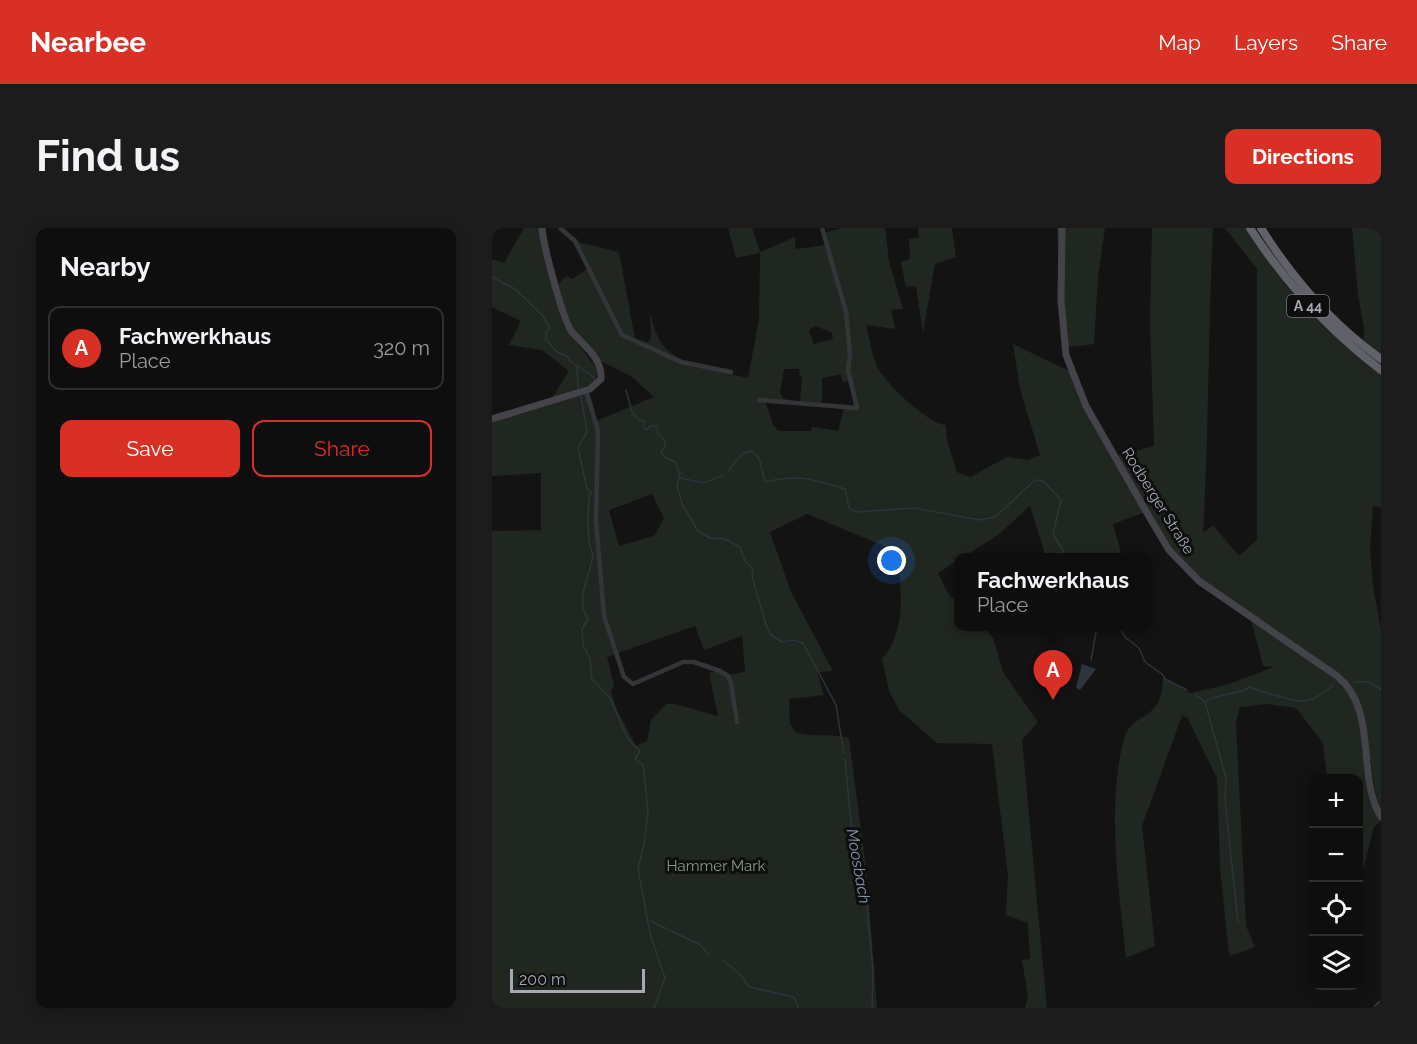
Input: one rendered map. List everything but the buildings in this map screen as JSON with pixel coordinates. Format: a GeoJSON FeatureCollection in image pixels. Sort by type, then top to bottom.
{"type":"FeatureCollection","features":[{"type":"Feature","properties":{"kind":"highway","name":"A 44"},"geometry":{"type":"LineString","coordinates":[[1251,228],[1269,257],[1305,302],[1353,349],[1381,370]]}},
{"type":"Feature","properties":{"kind":"highway","name":"A 44"},"geometry":{"type":"LineString","coordinates":[[1261,228],[1311,295],[1359,343],[1381,359]]}},
{"type":"Feature","properties":{"kind":"street"},"geometry":{"type":"LineString","coordinates":[[492,419],[586,390],[600,381],[600,368],[568,325],[542,228]]}},
{"type":"Feature","properties":{"kind":"street"},"geometry":{"type":"LineString","coordinates":[[560,228],[575,241],[622,335],[681,362],[731,372]]}},
{"type":"Feature","properties":{"kind":"street"},"geometry":{"type":"LineString","coordinates":[[759,400],[857,408],[848,370],[850,354],[846,312],[822,228]]}},
{"type":"Feature","properties":{"kind":"street","name":"Rodberger Straße"},"geometry":{"type":"LineString","coordinates":[[1062,228],[1062,329],[1066,355],[1086,406],[1151,520],[1184,568],[1219,596],[1337,676],[1350,689],[1360,712],[1375,802],[1381,817]]}},
{"type":"Feature","properties":{"kind":"street"},"geometry":{"type":"LineString","coordinates":[[586,390],[598,431],[596,521],[604,616],[624,677],[633,684],[688,661],[720,672],[728,676],[731,683],[737,722]]}},
{"type":"Feature","properties":{"kind":"street"},"geometry":{"type":"LineString","coordinates":[[1377,1008],[1381,1004]]}},
{"type":"Feature","properties":{"kind":"green space"},"geometry":{"type":"Polygon","coordinates":[[[524,228],[540,228],[540,238],[564,326],[598,370],[594,383],[551,400],[569,371],[542,350],[509,345],[521,321],[492,307],[492,259],[504,263],[524,228]]]}},
{"type":"Feature","properties":{"kind":"green space","name":"Hammer Mark"},"geometry":{"type":"Polygon","coordinates":[[[728,228],[752,228],[760,252],[795,237],[795,249],[826,245],[823,233],[842,228],[885,228],[889,261],[903,309],[891,310],[895,329],[866,325],[873,354],[879,370],[900,394],[929,418],[946,425],[948,443],[957,472],[970,477],[1007,457],[1028,460],[1040,455],[1020,389],[1013,344],[1069,371],[1145,512],[1113,524],[1121,553],[1045,553],[1030,506],[999,534],[969,553],[954,553],[954,563],[938,573],[949,595],[954,598],[954,631],[988,631],[993,638],[1003,672],[1038,722],[1022,740],[1047,1008],[1025,1008],[1028,997],[1022,960],[1030,959],[1028,923],[1006,915],[1008,875],[992,744],[937,743],[899,710],[889,691],[882,659],[896,635],[901,607],[896,551],[807,514],[770,532],[791,592],[833,671],[817,672],[824,695],[789,699],[790,724],[797,733],[849,738],[867,877],[877,1008],[492,1008],[492,531],[541,530],[541,473],[492,476],[492,421],[525,413],[585,392],[596,421],[654,397],[631,376],[600,361],[569,325],[558,284],[567,276],[572,279],[591,267],[578,242],[619,252],[635,339],[647,342],[651,339],[650,313],[660,340],[673,355],[688,364],[748,378],[759,319],[760,253],[736,258],[728,228]],[[815,326],[809,330],[814,344],[833,339],[831,332],[815,326]],[[784,369],[780,393],[784,399],[800,402],[802,376],[800,376],[799,369],[784,369]],[[841,374],[822,378],[822,404],[856,407],[848,381],[843,382],[841,374]],[[765,401],[773,425],[778,431],[811,431],[812,427],[838,431],[844,409],[765,401]],[[652,494],[609,510],[619,546],[654,536],[664,518],[652,494]],[[695,626],[607,657],[614,685],[611,691],[617,710],[636,746],[647,741],[651,720],[666,704],[675,704],[718,716],[709,673],[716,671],[727,675],[745,672],[742,636],[704,650],[695,626]]]}},
{"type":"Feature","properties":{"kind":"green space"},"geometry":{"type":"Polygon","coordinates":[[[918,228],[952,228],[956,257],[935,264],[923,333],[916,286],[906,287],[901,262],[910,259],[909,239],[919,237],[918,228]]]}},
{"type":"Feature","properties":{"kind":"green space"},"geometry":{"type":"Polygon","coordinates":[[[1057,228],[1105,228],[1098,278],[1094,344],[1062,348],[1057,228]]]}},
{"type":"Feature","properties":{"kind":"green space"},"geometry":{"type":"Polygon","coordinates":[[[1152,228],[1213,228],[1203,533],[1213,525],[1239,556],[1257,540],[1257,269],[1225,228],[1247,228],[1284,283],[1329,331],[1363,360],[1364,329],[1358,295],[1352,228],[1381,228],[1381,507],[1373,506],[1370,547],[1373,586],[1381,629],[1381,814],[1362,712],[1347,682],[1199,580],[1167,546],[1115,456],[1154,446],[1150,321],[1152,228]]]}},
{"type":"Feature","properties":{"kind":"green space"},"geometry":{"type":"Polygon","coordinates":[[[1251,620],[1330,673],[1348,691],[1356,705],[1364,738],[1370,791],[1380,821],[1374,827],[1363,870],[1363,774],[1327,774],[1323,743],[1296,708],[1266,704],[1240,707],[1236,722],[1246,926],[1255,947],[1229,956],[1220,867],[1217,778],[1187,717],[1182,716],[1142,826],[1155,946],[1126,958],[1115,820],[1119,765],[1128,730],[1153,710],[1158,703],[1163,677],[1190,693],[1226,685],[1274,667],[1263,666],[1251,620]]]}},
{"type":"Feature","properties":{"kind":"shaded area"},"geometry":{"type":"Polygon","coordinates":[[[1082,664],[1096,669],[1080,690],[1076,688],[1082,664]]]}},
{"type":"Feature","properties":{"kind":"waterway","name":"Moosbach"},"geometry":{"type":"LineString","coordinates":[[492,277],[515,289],[542,315],[550,328],[546,332],[546,339],[557,352],[568,357],[595,378]]}},
{"type":"Feature","properties":{"kind":"waterway"},"geometry":{"type":"LineString","coordinates":[[577,366],[578,388]]}},
{"type":"Feature","properties":{"kind":"waterway","name":"Moosbach"},"geometry":{"type":"LineString","coordinates":[[626,390],[632,412],[639,420],[645,421],[644,428],[647,430],[650,426],[657,426],[658,434],[664,439],[665,447],[661,451],[664,457],[675,462],[680,473],[677,486],[682,504],[698,531],[710,538],[725,539],[740,547],[745,561],[753,569],[752,576],[771,635],[782,642],[794,640],[803,643],[836,705],[844,754]]}},
{"type":"Feature","properties":{"kind":"waterway"},"geometry":{"type":"LineString","coordinates":[[581,397],[587,432],[578,448],[587,489],[591,492],[588,524],[593,554],[582,604],[588,619],[582,629],[583,645],[590,659],[592,679],[610,698],[628,739],[640,751],[635,759],[643,765],[648,810],[638,869],[650,933],[665,978],[654,1008]]}},
{"type":"Feature","properties":{"kind":"waterway"},"geometry":{"type":"LineString","coordinates":[[728,471],[742,454],[751,451],[759,458],[765,482],[797,478],[845,489],[849,508],[857,512],[914,508],[980,520],[995,517],[1035,480],[1043,481],[1061,500],[1053,534],[1063,553]]}},
{"type":"Feature","properties":{"kind":"waterway"},"geometry":{"type":"LineString","coordinates":[[680,478],[704,483],[724,475]]}},
{"type":"Feature","properties":{"kind":"waterway"},"geometry":{"type":"LineString","coordinates":[[1091,660],[1096,631]]}},
{"type":"Feature","properties":{"kind":"waterway"},"geometry":{"type":"LineString","coordinates":[[1122,631],[1125,637],[1139,648],[1145,662],[1162,674],[1165,679],[1187,690]]}},
{"type":"Feature","properties":{"kind":"waterway"},"geometry":{"type":"LineString","coordinates":[[1354,682],[1368,682],[1381,689]]}},
{"type":"Feature","properties":{"kind":"waterway"},"geometry":{"type":"LineString","coordinates":[[1206,701],[1250,687],[1285,698],[1306,701],[1332,686]]}},
{"type":"Feature","properties":{"kind":"waterway"},"geometry":{"type":"LineString","coordinates":[[1196,695],[1205,702],[1226,778],[1225,800],[1238,922]]}},
{"type":"Feature","properties":{"kind":"waterway","name":"Moosbach"},"geometry":{"type":"LineString","coordinates":[[845,759],[854,856],[866,897],[873,970],[872,1008]]}},
{"type":"Feature","properties":{"kind":"waterway"},"geometry":{"type":"LineString","coordinates":[[650,921],[699,944],[708,954]]}},
{"type":"Feature","properties":{"kind":"waterway"},"geometry":{"type":"LineString","coordinates":[[724,961],[740,974],[749,987],[794,997],[798,1008]]}},
{"type":"Feature","properties":{"kind":"place","name":"Fachwerkhaus"},"geometry":{"type":"Point","coordinates":[1053,700]}}]}
